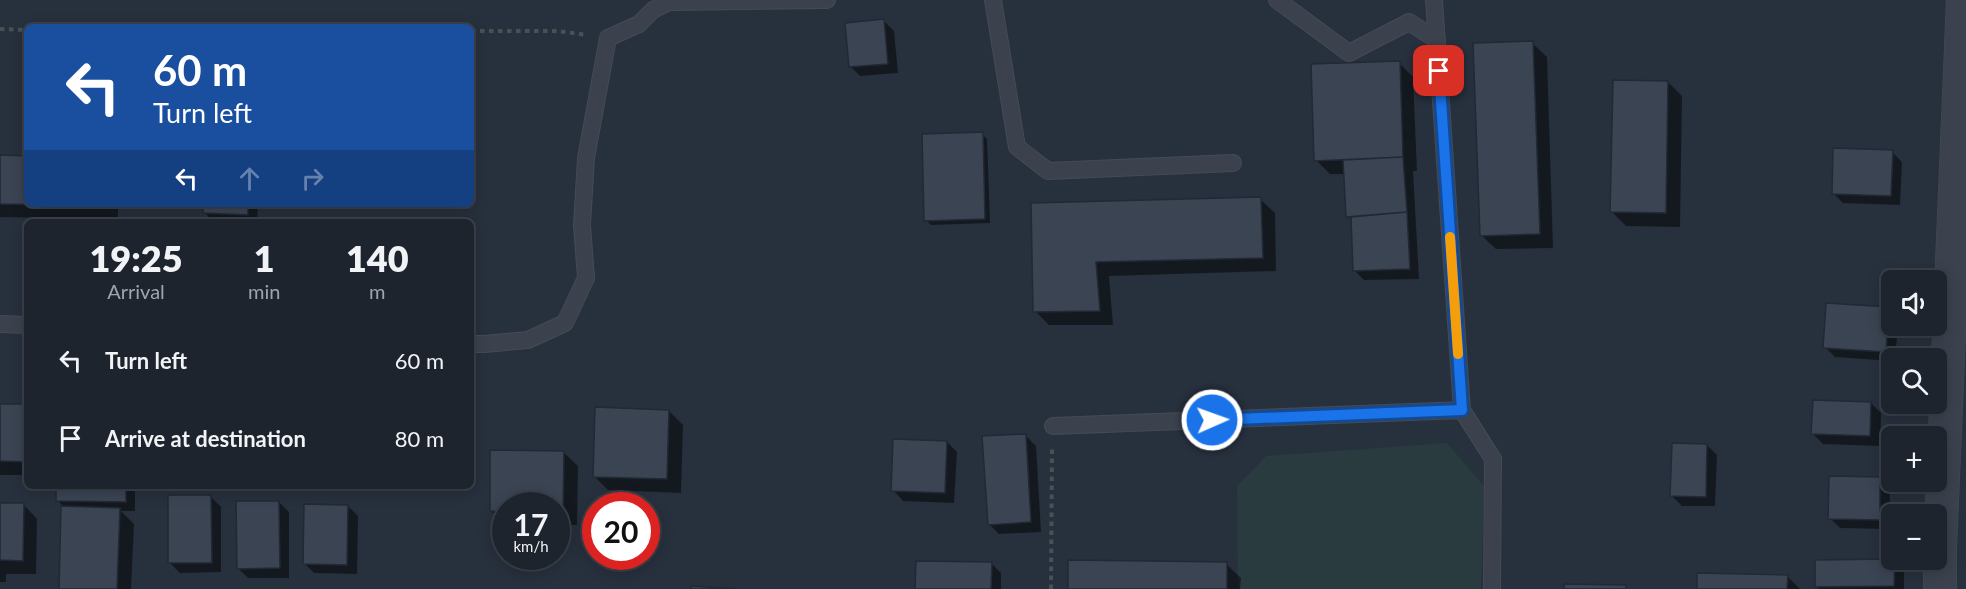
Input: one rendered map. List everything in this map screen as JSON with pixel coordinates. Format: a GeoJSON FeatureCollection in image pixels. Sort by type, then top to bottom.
{"type":"FeatureCollection","features":[{"type":"Feature","properties":{"kind":"street"},"geometry":{"type":"LineString","coordinates":[[1940,589],[1963,0]]}},
{"type":"Feature","properties":{"kind":"lane"},"geometry":{"type":"LineString","coordinates":[[474,344],[528,340],[565,323],[586,278],[582,225],[586,158],[608,38],[639,24],[653,10],[669,1],[827,0]]}},
{"type":"Feature","properties":{"kind":"lane"},"geometry":{"type":"LineString","coordinates":[[993,0],[1017,147],[1048,171],[1233,163]]}},
{"type":"Feature","properties":{"kind":"lane"},"geometry":{"type":"LineString","coordinates":[[1277,0],[1349,53],[1409,22],[1437,40]]}},
{"type":"Feature","properties":{"kind":"lane"},"geometry":{"type":"LineString","coordinates":[[1434,0],[1462,410],[1492,459],[1492,589]]}},
{"type":"Feature","properties":{"kind":"lane"},"geometry":{"type":"LineString","coordinates":[[0,324],[24,325]]}},
{"type":"Feature","properties":{"kind":"lane"},"geometry":{"type":"LineString","coordinates":[[1053,426],[1462,410]]}},
{"type":"Feature","properties":{"kind":"path"},"geometry":{"type":"LineString","coordinates":[[0,30],[24,30]]}},
{"type":"Feature","properties":{"kind":"path"},"geometry":{"type":"LineString","coordinates":[[474,31],[558,31],[608,38]]}},
{"type":"Feature","properties":{"kind":"path"},"geometry":{"type":"LineString","coordinates":[[1051,589],[1053,426]]}},
{"type":"Feature","properties":{"kind":"shaded area"},"geometry":{"type":"Polygon","coordinates":[[[1447,443],[1484,486],[1481,589],[1238,589],[1237,486],[1266,456],[1447,443]]]}},
{"type":"Feature","properties":{"kind":"building"},"geometry":{"type":"Polygon","coordinates":[[[884,19],[888,64],[849,67],[845,23],[884,19]]]}},
{"type":"Feature","properties":{"kind":"building"},"geometry":{"type":"Polygon","coordinates":[[[1533,41],[1540,234],[1480,236],[1473,43],[1533,41]]]}},
{"type":"Feature","properties":{"kind":"building"},"geometry":{"type":"Polygon","coordinates":[[[1400,61],[1403,157],[1314,161],[1311,64],[1400,61]]]}},
{"type":"Feature","properties":{"kind":"building"},"geometry":{"type":"Polygon","coordinates":[[[1613,80],[1668,81],[1666,213],[1610,212],[1613,80]]]}},
{"type":"Feature","properties":{"kind":"building"},"geometry":{"type":"Polygon","coordinates":[[[983,132],[985,219],[924,221],[922,134],[983,132]]]}},
{"type":"Feature","properties":{"kind":"building"},"geometry":{"type":"Polygon","coordinates":[[[1833,148],[1893,150],[1891,196],[1832,194],[1833,148]]]}},
{"type":"Feature","properties":{"kind":"building"},"geometry":{"type":"Polygon","coordinates":[[[0,155],[24,156],[24,204],[0,204],[0,155]]]}},
{"type":"Feature","properties":{"kind":"building"},"geometry":{"type":"Polygon","coordinates":[[[1403,157],[1407,212],[1346,217],[1343,160],[1403,157]]]}},
{"type":"Feature","properties":{"kind":"building"},"geometry":{"type":"Polygon","coordinates":[[[1261,197],[1263,258],[1096,262],[1100,311],[1033,312],[1031,203],[1261,197]]]}},
{"type":"Feature","properties":{"kind":"building"},"geometry":{"type":"Polygon","coordinates":[[[203,207],[248,207],[248,215],[203,213],[203,207]]]}},
{"type":"Feature","properties":{"kind":"building"},"geometry":{"type":"Polygon","coordinates":[[[1407,212],[1410,269],[1353,271],[1351,217],[1407,212]]]}},
{"type":"Feature","properties":{"kind":"building"},"geometry":{"type":"Polygon","coordinates":[[[1826,303],[1881,306],[1881,336],[1887,336],[1886,348],[1881,348],[1881,352],[1823,348],[1826,303]]]}},
{"type":"Feature","properties":{"kind":"building"},"geometry":{"type":"Polygon","coordinates":[[[1813,400],[1871,402],[1870,436],[1811,434],[1813,400]]]}},
{"type":"Feature","properties":{"kind":"building"},"geometry":{"type":"Polygon","coordinates":[[[0,404],[24,404],[24,462],[0,461],[0,404]]]}},
{"type":"Feature","properties":{"kind":"building"},"geometry":{"type":"Polygon","coordinates":[[[595,407],[669,410],[667,479],[593,477],[595,407]]]}},
{"type":"Feature","properties":{"kind":"building"},"geometry":{"type":"Polygon","coordinates":[[[1026,434],[1031,522],[988,525],[982,436],[1026,434]]]}},
{"type":"Feature","properties":{"kind":"building"},"geometry":{"type":"Polygon","coordinates":[[[893,439],[947,441],[945,493],[891,491],[893,439]]]}},
{"type":"Feature","properties":{"kind":"building"},"geometry":{"type":"Polygon","coordinates":[[[1672,443],[1707,444],[1706,497],[1670,496],[1672,443]]]}},
{"type":"Feature","properties":{"kind":"building"},"geometry":{"type":"Polygon","coordinates":[[[490,450],[564,451],[563,492],[492,492],[492,511],[490,511],[490,450]]]}},
{"type":"Feature","properties":{"kind":"building"},"geometry":{"type":"Polygon","coordinates":[[[1829,476],[1880,477],[1880,520],[1828,519],[1829,476]]]}},
{"type":"Feature","properties":{"kind":"building"},"geometry":{"type":"Polygon","coordinates":[[[56,489],[126,489],[126,502],[56,501],[56,489]]]}},
{"type":"Feature","properties":{"kind":"building"},"geometry":{"type":"Polygon","coordinates":[[[168,495],[211,495],[212,563],[168,563],[168,495]]]}},
{"type":"Feature","properties":{"kind":"building"},"geometry":{"type":"Polygon","coordinates":[[[236,501],[279,501],[280,568],[237,569],[236,501]]]}},
{"type":"Feature","properties":{"kind":"building"},"geometry":{"type":"Polygon","coordinates":[[[0,503],[24,503],[23,561],[0,560],[0,503]]]}},
{"type":"Feature","properties":{"kind":"building"},"geometry":{"type":"Polygon","coordinates":[[[304,504],[348,505],[347,565],[303,564],[304,504]]]}},
{"type":"Feature","properties":{"kind":"building"},"geometry":{"type":"Polygon","coordinates":[[[61,506],[120,508],[117,589],[59,589],[61,506]]]}},
{"type":"Feature","properties":{"kind":"building"},"geometry":{"type":"Polygon","coordinates":[[[1881,559],[1881,570],[1895,570],[1894,586],[1815,587],[1815,560],[1881,559]]]}},
{"type":"Feature","properties":{"kind":"building"},"geometry":{"type":"Polygon","coordinates":[[[1068,560],[1227,562],[1227,589],[1068,589],[1068,560]]]}},
{"type":"Feature","properties":{"kind":"building"},"geometry":{"type":"Polygon","coordinates":[[[916,561],[992,562],[991,589],[915,589],[916,561]]]}},
{"type":"Feature","properties":{"kind":"building"},"geometry":{"type":"Polygon","coordinates":[[[1697,573],[1788,575],[1787,589],[1697,589],[1697,573]]]}},
{"type":"Feature","properties":{"kind":"building"},"geometry":{"type":"Polygon","coordinates":[[[1564,584],[1626,585],[1626,589],[1564,589],[1564,584]]]}},
{"type":"Feature","properties":{"kind":"building"},"geometry":{"type":"Polygon","coordinates":[[[691,586],[737,589],[691,589],[691,586]]]}},
{"type":"Feature","properties":{"kind":"slow traffic"},"geometry":{"type":"LineString","coordinates":[[1450,237],[1458,354]]}},
{"type":"Feature","properties":{"kind":"route"},"geometry":{"type":"LineString","coordinates":[[1212,420],[1462,410],[1439,71]]}}]}
